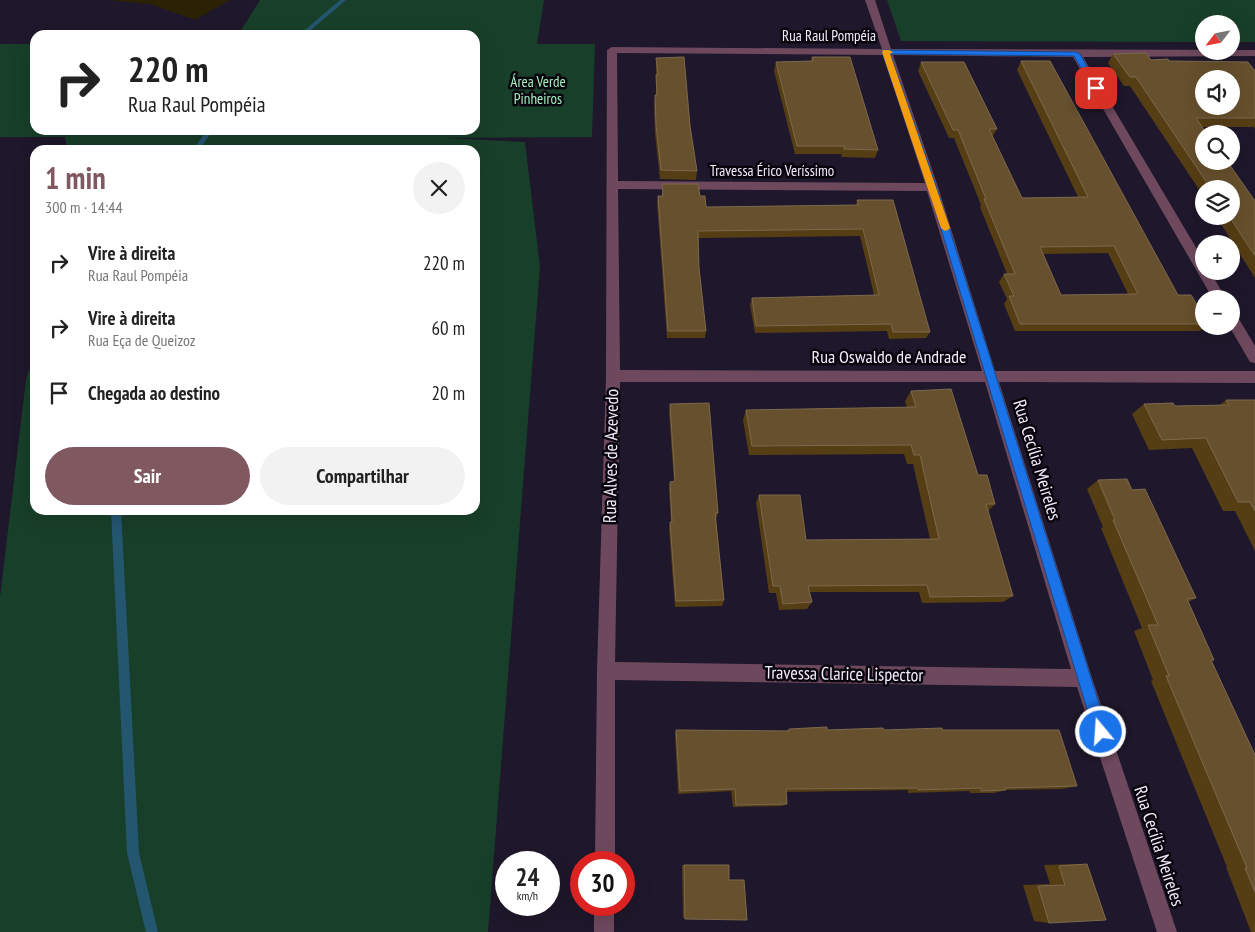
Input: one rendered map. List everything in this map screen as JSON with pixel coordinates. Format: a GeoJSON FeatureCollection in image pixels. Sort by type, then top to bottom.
{"type":"FeatureCollection","features":[{"type":"Feature","properties":{"kind":"street","name":"Rua Cecília Meireles"},"geometry":{"type":"LineString","coordinates":[[870,0],[932,186],[992,376],[1083,678],[1167,932]]}},
{"type":"Feature","properties":{"kind":"street","name":"Rua Raul Pompéia"},"geometry":{"type":"LineString","coordinates":[[612,50],[1076,54],[1255,53]]}},
{"type":"Feature","properties":{"kind":"street","name":"Rua Alves de Azevedo"},"geometry":{"type":"LineString","coordinates":[[605,851],[606,671],[613,376],[612,50]]}},
{"type":"Feature","properties":{"kind":"street"},"geometry":{"type":"LineString","coordinates":[[1076,54],[1215,290]]}},
{"type":"Feature","properties":{"kind":"street","name":"Travessa Érico Veríssimo"},"geometry":{"type":"LineString","coordinates":[[612,185],[932,186]]}},
{"type":"Feature","properties":{"kind":"street"},"geometry":{"type":"LineString","coordinates":[[1240,333],[1255,358]]}},
{"type":"Feature","properties":{"kind":"street","name":"Rua Oswaldo de Andrade"},"geometry":{"type":"LineString","coordinates":[[613,376],[1255,377]]}},
{"type":"Feature","properties":{"kind":"street","name":"Travessa Clarice Lispector"},"geometry":{"type":"LineString","coordinates":[[606,671],[1083,678]]}},
{"type":"Feature","properties":{"kind":"street"},"geometry":{"type":"LineString","coordinates":[[604,916],[604,932]]}},
{"type":"Feature","properties":{"kind":"green space","name":"Área Verde Pinheiros"},"geometry":{"type":"Polygon","coordinates":[[[260,0],[544,0],[537,44],[595,44],[592,137],[445,138],[525,142],[540,267],[488,932],[0,932],[0,597],[26,380],[30,367],[30,515],[480,515],[480,145],[66,145],[65,137],[0,137],[0,44],[30,44],[30,135],[480,135],[480,30],[241,30],[260,0]]]}},
{"type":"Feature","properties":{"kind":"green space"},"geometry":{"type":"Polygon","coordinates":[[[887,0],[1255,0],[1255,42],[1240,42],[1240,15],[1195,15],[1195,42],[901,41],[887,0]]]}},
{"type":"Feature","properties":{"kind":"sand"},"geometry":{"type":"Polygon","coordinates":[[[108,0],[230,0],[195,20],[150,4],[108,0]]]}},
{"type":"Feature","properties":{"kind":"building"},"geometry":{"type":"Polygon","coordinates":[[[1146,53],[1151,60],[1248,62],[1255,71],[1255,118],[1196,118],[1201,125],[1195,125],[1195,165],[1136,77],[1130,77],[1113,54],[1146,53]]]}},
{"type":"Feature","properties":{"kind":"building"},"geometry":{"type":"Polygon","coordinates":[[[684,57],[690,126],[697,171],[661,170],[656,125],[655,95],[657,95],[656,75],[658,75],[656,58],[684,57]]]}},
{"type":"Feature","properties":{"kind":"building"},"geometry":{"type":"Polygon","coordinates":[[[812,57],[850,57],[878,150],[844,149],[844,146],[797,146],[776,62],[813,61],[812,57]]]}},
{"type":"Feature","properties":{"kind":"building"},"geometry":{"type":"Polygon","coordinates":[[[1021,61],[1050,61],[1178,295],[1191,295],[1195,301],[1195,324],[1020,324],[1009,296],[1014,296],[1004,274],[1015,274],[958,130],[953,130],[921,62],[964,62],[997,129],[989,129],[1022,198],[1088,197],[1021,61]],[[1114,246],[1040,247],[1061,295],[1138,294],[1114,246]]]}},
{"type":"Feature","properties":{"kind":"building"},"geometry":{"type":"Polygon","coordinates":[[[1198,170],[1233,170],[1255,201],[1255,256],[1235,225],[1240,225],[1240,180],[1205,180],[1198,170]]]}},
{"type":"Feature","properties":{"kind":"building"},"geometry":{"type":"Polygon","coordinates":[[[662,184],[698,184],[700,196],[705,196],[706,207],[859,205],[857,200],[893,200],[930,332],[893,332],[891,324],[756,326],[752,298],[879,295],[863,229],[698,231],[699,268],[706,331],[668,331],[658,196],[663,196],[662,184]]]}},
{"type":"Feature","properties":{"kind":"building"},"geometry":{"type":"Polygon","coordinates":[[[951,389],[978,475],[987,475],[995,504],[986,504],[1013,596],[930,597],[927,585],[808,586],[812,602],[783,604],[780,586],[773,586],[759,495],[800,495],[806,540],[939,539],[920,455],[914,455],[911,445],[752,446],[746,410],[916,407],[911,391],[951,389]]]}},
{"type":"Feature","properties":{"kind":"building"},"geometry":{"type":"Polygon","coordinates":[[[1226,400],[1255,400],[1255,511],[1250,502],[1238,502],[1206,438],[1162,440],[1144,404],[1173,403],[1175,406],[1229,405],[1226,400]]]}},
{"type":"Feature","properties":{"kind":"building"},"geometry":{"type":"Polygon","coordinates":[[[709,403],[718,513],[715,513],[724,600],[676,601],[670,522],[672,522],[670,482],[675,481],[670,404],[709,403]]]}},
{"type":"Feature","properties":{"kind":"building"},"geometry":{"type":"Polygon","coordinates":[[[1127,479],[1132,490],[1145,489],[1196,598],[1187,599],[1214,660],[1211,660],[1255,755],[1255,892],[1245,868],[1247,868],[1166,676],[1169,676],[1148,625],[1158,625],[1098,480],[1127,479]]]}},
{"type":"Feature","properties":{"kind":"building"},"geometry":{"type":"Polygon","coordinates":[[[827,727],[827,730],[942,728],[942,730],[1059,730],[1077,786],[1005,788],[1006,790],[981,791],[981,788],[918,790],[917,788],[786,789],[787,804],[736,805],[735,789],[680,791],[676,730],[789,731],[789,729],[827,727]]]}},
{"type":"Feature","properties":{"kind":"building"},"geometry":{"type":"Polygon","coordinates":[[[1087,864],[1106,920],[1049,923],[1038,886],[1065,885],[1059,866],[1087,864]]]}},
{"type":"Feature","properties":{"kind":"building"},"geometry":{"type":"Polygon","coordinates":[[[684,865],[729,865],[729,880],[744,880],[747,920],[685,919],[684,865]]]}},
{"type":"Feature","properties":{"kind":"waterway"},"geometry":{"type":"LineString","coordinates":[[308,30],[343,0]]}},
{"type":"Feature","properties":{"kind":"waterway"},"geometry":{"type":"LineString","coordinates":[[200,145],[206,135]]}},
{"type":"Feature","properties":{"kind":"waterway"},"geometry":{"type":"LineString","coordinates":[[116,515],[133,853],[152,932]]}},
{"type":"Feature","properties":{"kind":"slow traffic"},"geometry":{"type":"LineString","coordinates":[[889,52],[886,52],[945,228]]}},
{"type":"Feature","properties":{"kind":"route"},"geometry":{"type":"LineString","coordinates":[[1096,88],[1076,54],[886,52],[932,186],[1101,732]]}}]}
